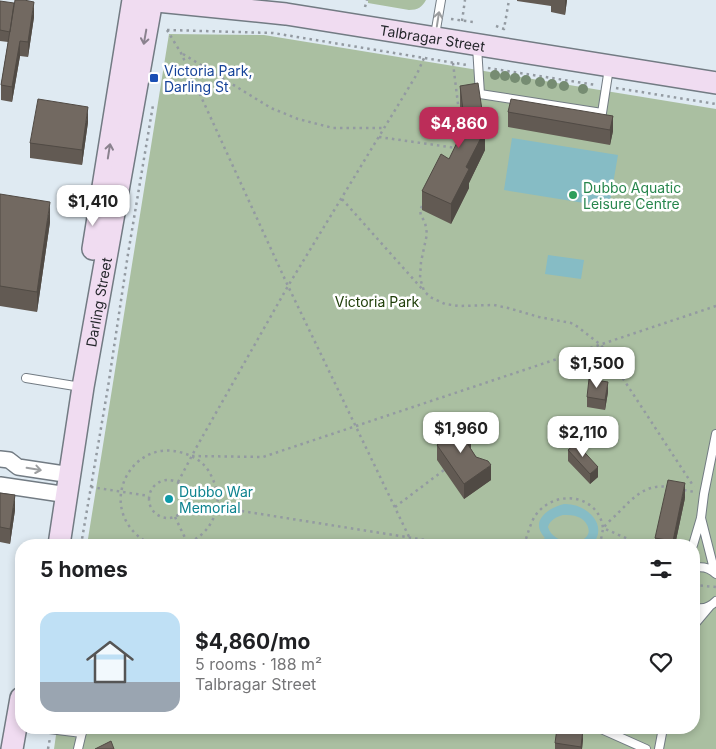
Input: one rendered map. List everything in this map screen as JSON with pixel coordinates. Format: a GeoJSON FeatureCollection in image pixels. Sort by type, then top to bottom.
{"type":"FeatureCollection","features":[{"type":"Feature","properties":{"kind":"street","name":"Talbragar Street"},"geometry":{"type":"LineString","coordinates":[[146,0],[287,11],[716,83]]}},
{"type":"Feature","properties":{"kind":"street","name":"Darling Street"},"geometry":{"type":"LineString","coordinates":[[48,539],[64,484],[74,440],[77,386],[146,0]]}},
{"type":"Feature","properties":{"kind":"street"},"geometry":{"type":"LineString","coordinates":[[0,459],[9,460],[18,466],[64,484]]}},
{"type":"Feature","properties":{"kind":"street","name":"Darling Street"},"geometry":{"type":"LineString","coordinates":[[60,539],[64,484]]}},
{"type":"Feature","properties":{"kind":"street"},"geometry":{"type":"LineString","coordinates":[[0,485],[64,484]]}},
{"type":"Feature","properties":{"kind":"street"},"geometry":{"type":"LineString","coordinates":[[12,749],[16,734]]}},
{"type":"Feature","properties":{"kind":"street"},"geometry":{"type":"LineString","coordinates":[[25,734],[27,749]]}},
{"type":"Feature","properties":{"kind":"lane"},"geometry":{"type":"LineString","coordinates":[[435,37],[441,0]]}},
{"type":"Feature","properties":{"kind":"lane"},"geometry":{"type":"LineString","coordinates":[[477,44],[480,94],[602,113],[609,66]]}},
{"type":"Feature","properties":{"kind":"lane"},"geometry":{"type":"LineString","coordinates":[[26,378],[77,386]]}},
{"type":"Feature","properties":{"kind":"lane"},"geometry":{"type":"LineString","coordinates":[[694,539],[701,518],[716,434]]}},
{"type":"Feature","properties":{"kind":"lane"},"geometry":{"type":"LineString","coordinates":[[701,518],[715,574]]}},
{"type":"Feature","properties":{"kind":"lane"},"geometry":{"type":"LineString","coordinates":[[700,567],[710,569],[715,574]]}},
{"type":"Feature","properties":{"kind":"lane"},"geometry":{"type":"LineString","coordinates":[[700,608],[713,604]]}},
{"type":"Feature","properties":{"kind":"lane"},"geometry":{"type":"LineString","coordinates":[[700,618],[713,604]]}},
{"type":"Feature","properties":{"kind":"lane"},"geometry":{"type":"LineString","coordinates":[[78,749],[82,734]]}},
{"type":"Feature","properties":{"kind":"lane"},"geometry":{"type":"LineString","coordinates":[[612,734],[646,749]]}},
{"type":"Feature","properties":{"kind":"lane"},"geometry":{"type":"LineString","coordinates":[[659,749],[662,734]]}},
{"type":"Feature","properties":{"kind":"path"},"geometry":{"type":"LineString","coordinates":[[366,7],[367,0]]}},
{"type":"Feature","properties":{"kind":"path"},"geometry":{"type":"LineString","coordinates":[[462,21],[465,0]]}},
{"type":"Feature","properties":{"kind":"path"},"geometry":{"type":"LineString","coordinates":[[496,26],[504,30],[509,0]]}},
{"type":"Feature","properties":{"kind":"path"},"geometry":{"type":"LineString","coordinates":[[451,19],[473,22]]}},
{"type":"Feature","properties":{"kind":"path"},"geometry":{"type":"LineString","coordinates":[[409,537],[288,286],[181,53],[167,30],[273,33],[716,104]]}},
{"type":"Feature","properties":{"kind":"path"},"geometry":{"type":"LineString","coordinates":[[181,53],[271,108],[298,119],[333,128],[384,128]]}},
{"type":"Feature","properties":{"kind":"path"},"geometry":{"type":"LineString","coordinates":[[178,482],[288,286],[417,74],[424,58]]}},
{"type":"Feature","properties":{"kind":"path"},"geometry":{"type":"LineString","coordinates":[[453,62],[462,140]]}},
{"type":"Feature","properties":{"kind":"path"},"geometry":{"type":"LineString","coordinates":[[82,539],[153,102]]}},
{"type":"Feature","properties":{"kind":"path"},"geometry":{"type":"LineString","coordinates":[[379,137],[464,150]]}},
{"type":"Feature","properties":{"kind":"path"},"geometry":{"type":"LineString","coordinates":[[342,198],[430,298],[445,304],[458,306],[494,305],[570,323],[601,345],[698,493],[682,490]]}},
{"type":"Feature","properties":{"kind":"path"},"geometry":{"type":"LineString","coordinates":[[424,202],[420,210],[428,234],[421,262],[420,278],[424,291]]}},
{"type":"Feature","properties":{"kind":"path"},"geometry":{"type":"LineString","coordinates":[[142,539],[138,537],[128,525],[122,511],[120,495],[124,480],[132,467],[144,457],[160,451],[176,451],[192,456],[263,457],[716,306]]}},
{"type":"Feature","properties":{"kind":"path"},"geometry":{"type":"LineString","coordinates":[[192,456],[205,466],[214,480],[218,495],[216,512],[209,526],[196,539]]}},
{"type":"Feature","properties":{"kind":"path"},"geometry":{"type":"LineString","coordinates":[[395,507],[444,470]]}},
{"type":"Feature","properties":{"kind":"path"},"geometry":{"type":"LineString","coordinates":[[170,479],[178,482],[188,494],[188,500],[183,512],[171,518],[158,515],[150,505],[150,492],[158,482],[170,479]]}},
{"type":"Feature","properties":{"kind":"path"},"geometry":{"type":"LineString","coordinates":[[64,484],[150,496]]}},
{"type":"Feature","properties":{"kind":"path"},"geometry":{"type":"LineString","coordinates":[[603,528],[638,494],[657,486],[675,488]]}},
{"type":"Feature","properties":{"kind":"path"},"geometry":{"type":"LineString","coordinates":[[526,539],[538,511],[546,504],[568,498],[579,499],[588,503],[596,511],[602,521],[601,539]]}},
{"type":"Feature","properties":{"kind":"path"},"geometry":{"type":"LineString","coordinates":[[216,507],[421,539]]}},
{"type":"Feature","properties":{"kind":"path"},"geometry":{"type":"LineString","coordinates":[[175,516],[185,539]]}},
{"type":"Feature","properties":{"kind":"path"},"geometry":{"type":"LineString","coordinates":[[603,528],[628,539]]}},
{"type":"Feature","properties":{"kind":"path"},"geometry":{"type":"LineString","coordinates":[[700,586],[716,587]]}},
{"type":"Feature","properties":{"kind":"green space"},"geometry":{"type":"Polygon","coordinates":[[[368,0],[426,0],[419,8],[409,10],[368,3],[368,0]]]}},
{"type":"Feature","properties":{"kind":"green space","name":"Victoria Park"},"geometry":{"type":"Polygon","coordinates":[[[169,34],[264,35],[716,109],[716,749],[54,749],[56,734],[700,734],[700,539],[88,539],[169,34]]]}},
{"type":"Feature","properties":{"kind":"water"},"geometry":{"type":"Polygon","coordinates":[[[512,138],[618,155],[609,207],[504,190],[512,138]]]}},
{"type":"Feature","properties":{"kind":"water"},"geometry":{"type":"Polygon","coordinates":[[[548,255],[584,260],[581,279],[545,274],[548,255]]]}},
{"type":"Feature","properties":{"kind":"water"},"geometry":{"type":"Polygon","coordinates":[[[564,504],[580,507],[587,511],[597,523],[598,530],[596,539],[584,539],[589,530],[581,518],[563,515],[550,522],[548,527],[550,532],[559,539],[543,539],[545,538],[539,526],[540,521],[542,516],[564,504]]]}},
{"type":"Feature","properties":{"kind":"building"},"geometry":{"type":"Polygon","coordinates":[[[15,0],[34,2],[28,42],[20,41],[12,87],[1,85],[15,0]]]}},
{"type":"Feature","properties":{"kind":"building"},"geometry":{"type":"Polygon","coordinates":[[[0,1],[14,3],[10,32],[0,30],[0,1]]]}},
{"type":"Feature","properties":{"kind":"building"},"geometry":{"type":"Polygon","coordinates":[[[478,83],[485,130],[466,167],[469,169],[451,204],[422,191],[441,154],[449,159],[465,126],[460,86],[478,83]]]}},
{"type":"Feature","properties":{"kind":"building"},"geometry":{"type":"Polygon","coordinates":[[[38,99],[88,107],[82,150],[30,143],[38,99]]]}},
{"type":"Feature","properties":{"kind":"building"},"geometry":{"type":"Polygon","coordinates":[[[511,99],[613,116],[610,130],[508,112],[511,99]]]}},
{"type":"Feature","properties":{"kind":"building"},"geometry":{"type":"Polygon","coordinates":[[[0,194],[50,202],[37,292],[0,286],[0,194]]]}},
{"type":"Feature","properties":{"kind":"building"},"geometry":{"type":"Polygon","coordinates":[[[589,379],[608,382],[605,400],[587,397],[589,379]]]}},
{"type":"Feature","properties":{"kind":"building"},"geometry":{"type":"Polygon","coordinates":[[[459,422],[471,440],[467,443],[476,457],[488,461],[491,465],[464,484],[437,445],[448,436],[443,429],[459,422]]]}},
{"type":"Feature","properties":{"kind":"building"},"geometry":{"type":"Polygon","coordinates":[[[576,443],[598,467],[590,474],[568,450],[576,443]]]}},
{"type":"Feature","properties":{"kind":"building"},"geometry":{"type":"Polygon","coordinates":[[[668,480],[685,483],[673,539],[655,538],[668,480]]]}},
{"type":"Feature","properties":{"kind":"building"},"geometry":{"type":"Polygon","coordinates":[[[0,493],[15,495],[10,529],[0,527],[0,493]]]}},
{"type":"Feature","properties":{"kind":"building"},"geometry":{"type":"Polygon","coordinates":[[[556,734],[582,734],[581,747],[555,743],[556,734]]]}},
{"type":"Feature","properties":{"kind":"building"},"geometry":{"type":"Polygon","coordinates":[[[111,741],[114,749],[95,749],[111,741]]]}},
{"type":"Feature","properties":{"kind":"place","name":"Victoria Park, Darling St"},"geometry":{"type":"Point","coordinates":[154,78]}},
{"type":"Feature","properties":{"kind":"place","name":"Dubbo Aquatic Leisure Centre"},"geometry":{"type":"Point","coordinates":[573,195]}},
{"type":"Feature","properties":{"kind":"place","name":"Dubbo War Memorial"},"geometry":{"type":"Point","coordinates":[169,499]}}]}
